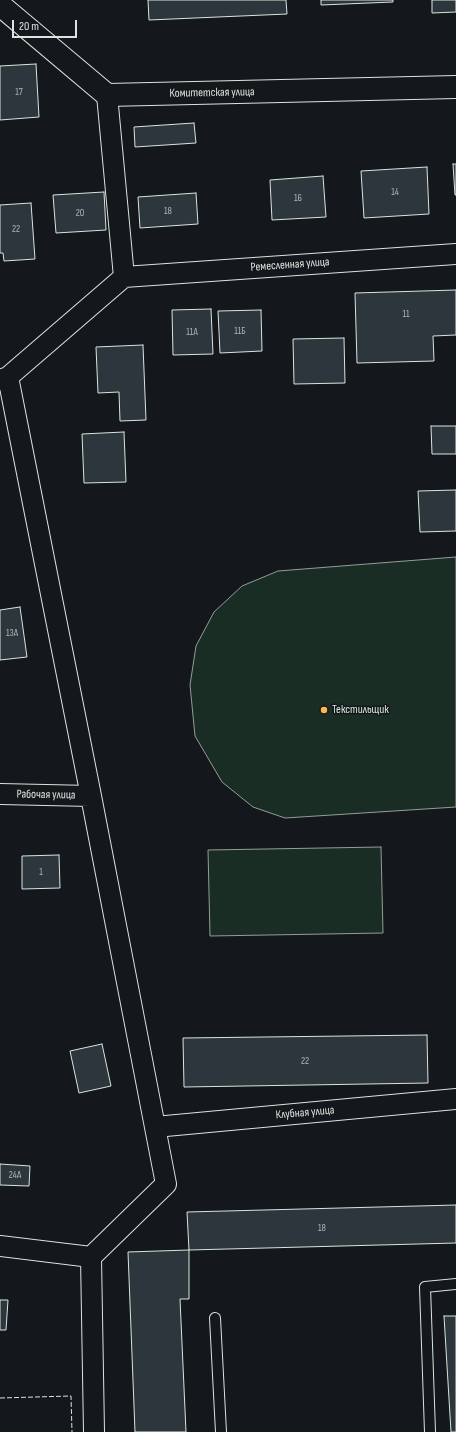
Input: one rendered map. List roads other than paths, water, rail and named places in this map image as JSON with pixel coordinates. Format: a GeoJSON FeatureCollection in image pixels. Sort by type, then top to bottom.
{"type":"FeatureCollection","features":[{"type":"Feature","properties":{"kind":"street"},"geometry":{"type":"LineString","coordinates":[[0,5],[106,95],[124,276],[4,378],[91,796],[166,1184],[91,1258],[94,1432]]}},
{"type":"Feature","properties":{"kind":"street","name":"Комитетская улица"},"geometry":{"type":"LineString","coordinates":[[106,95],[456,87]]}},
{"type":"Feature","properties":{"kind":"street","name":"Ремесленная улица"},"geometry":{"type":"LineString","coordinates":[[124,276],[456,254]]}},
{"type":"Feature","properties":{"kind":"street","name":"Рабочая улица"},"geometry":{"type":"LineString","coordinates":[[0,794],[91,796]]}},
{"type":"Feature","properties":{"kind":"street","name":"Клубная улица"},"geometry":{"type":"LineString","coordinates":[[155,1128],[456,1099]]}},
{"type":"Feature","properties":{"kind":"street"},"geometry":{"type":"LineString","coordinates":[[0,1246],[91,1258]]}},
{"type":"Feature","properties":{"kind":"lane"},"geometry":{"type":"LineString","coordinates":[[430,1432],[425,1287],[456,1284]]}},
{"type":"Feature","properties":{"kind":"lane"},"geometry":{"type":"LineString","coordinates":[[215,1318],[221,1432]]}},
{"type":"Feature","properties":{"kind":"place","name":"Текстильщик"},"geometry":{"type":"Point","coordinates":[324,710]}}]}
